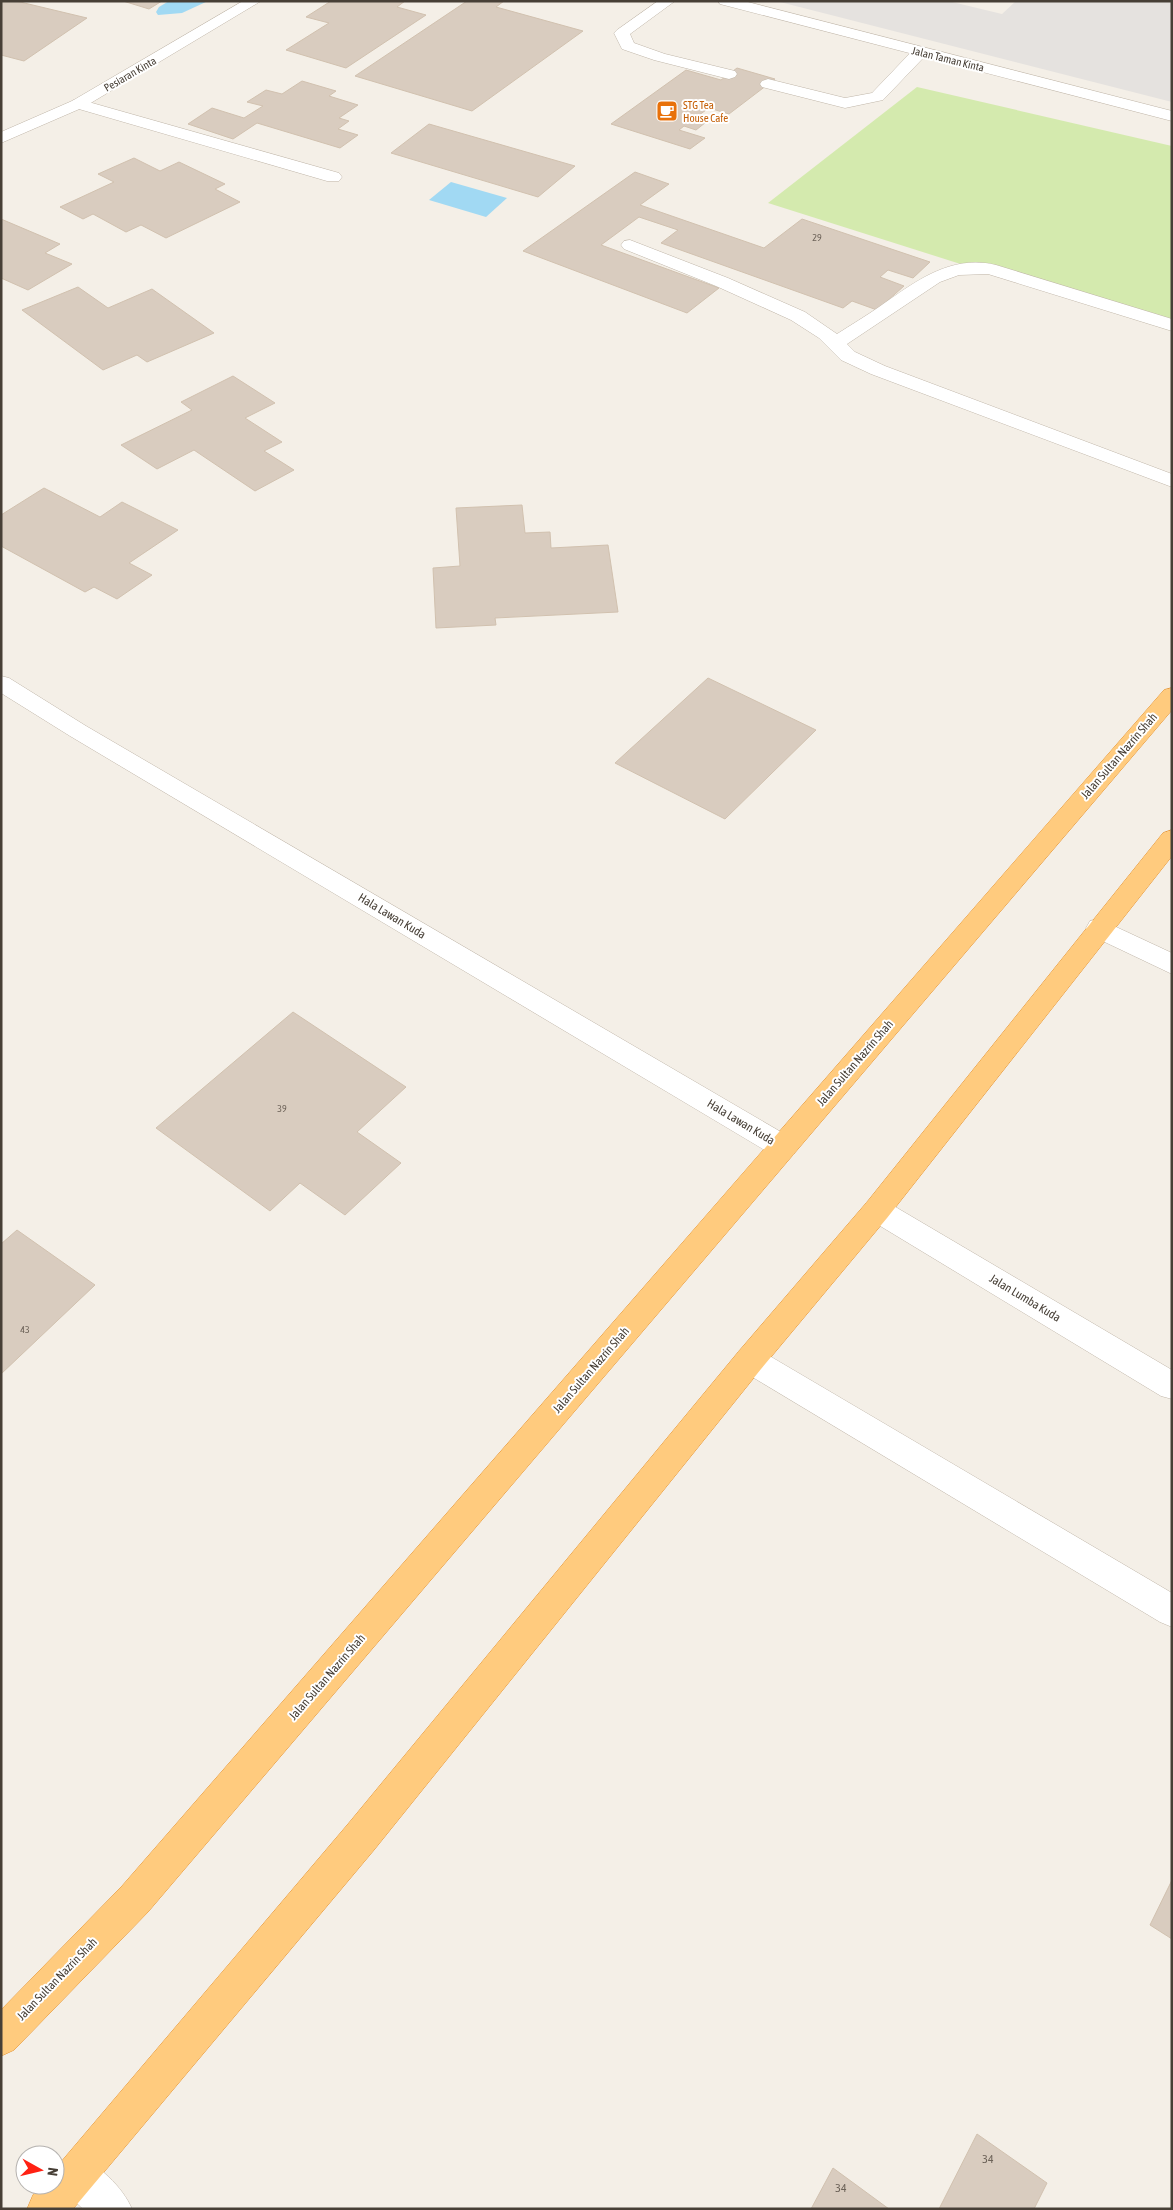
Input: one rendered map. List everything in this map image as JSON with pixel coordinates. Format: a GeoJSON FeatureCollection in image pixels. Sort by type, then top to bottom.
{"type":"FeatureCollection","features":[{"type":"Feature","properties":{"kind":"highway","name":"Jalan Sultan Nazrin Shah"},"geometry":{"type":"LineString","coordinates":[[1,2036],[135,1899],[1172,695]]}},
{"type":"Feature","properties":{"kind":"highway"},"geometry":{"type":"LineString","coordinates":[[47,2209],[361,1837],[750,1360],[877,1210],[1099,928],[1172,839]]}},
{"type":"Feature","properties":{"kind":"street","name":"Pesiaran Kinta"},"geometry":{"type":"LineString","coordinates":[[1,138],[78,104],[254,1]]}},
{"type":"Feature","properties":{"kind":"street"},"geometry":{"type":"LineString","coordinates":[[668,1],[622,33],[628,46],[660,57],[729,74]]}},
{"type":"Feature","properties":{"kind":"street","name":"Jalan Taman Kinta"},"geometry":{"type":"LineString","coordinates":[[725,1],[1172,116]]}},
{"type":"Feature","properties":{"kind":"street"},"geometry":{"type":"LineString","coordinates":[[768,84],[845,103],[877,97],[920,52]]}},
{"type":"Feature","properties":{"kind":"street"},"geometry":{"type":"LineString","coordinates":[[78,104],[333,177]]}},
{"type":"Feature","properties":{"kind":"street"},"geometry":{"type":"LineString","coordinates":[[630,245],[722,282],[798,316],[826,334],[848,356],[878,370],[1172,481]]}},
{"type":"Feature","properties":{"kind":"street"},"geometry":{"type":"LineString","coordinates":[[835,343],[886,311],[933,278],[956,269],[971,266],[990,269],[1172,325]]}},
{"type":"Feature","properties":{"kind":"street","name":"Hala Lawan Kuda"},"geometry":{"type":"LineString","coordinates":[[1,683],[95,741],[783,1147]]}},
{"type":"Feature","properties":{"kind":"street"},"geometry":{"type":"LineString","coordinates":[[1099,928],[1172,964]]}},
{"type":"Feature","properties":{"kind":"street","name":"Jalan Lumba Kuda"},"geometry":{"type":"LineString","coordinates":[[877,1210],[1172,1386]]}},
{"type":"Feature","properties":{"kind":"street"},"geometry":{"type":"LineString","coordinates":[[750,1360],[834,1412],[1172,1611]]}},
{"type":"Feature","properties":{"kind":"street"},"geometry":{"type":"LineString","coordinates":[[76,2175],[112,2209]]}},
{"type":"Feature","properties":{"kind":"green space"},"geometry":{"type":"Polygon","coordinates":[[[917,87],[1172,146],[1172,331],[768,203],[917,87]]]}},
{"type":"Feature","properties":{"kind":"shaded area"},"geometry":{"type":"Polygon","coordinates":[[[776,1],[948,1],[1002,14],[1016,1],[1172,1],[1172,102],[776,1]]]}},
{"type":"Feature","properties":{"kind":"water"},"geometry":{"type":"Polygon","coordinates":[[[169,1],[208,1],[182,13],[158,15],[156,12],[159,7],[169,1]]]}},
{"type":"Feature","properties":{"kind":"water"},"geometry":{"type":"Polygon","coordinates":[[[451,182],[507,198],[486,217],[429,200],[451,182]]]}},
{"type":"Feature","properties":{"kind":"building"},"geometry":{"type":"Polygon","coordinates":[[[1,1],[16,1],[87,18],[24,61],[1,55],[1,1]]]}},
{"type":"Feature","properties":{"kind":"building"},"geometry":{"type":"Polygon","coordinates":[[[123,1],[162,1],[149,9],[123,1]]]}},
{"type":"Feature","properties":{"kind":"building"},"geometry":{"type":"Polygon","coordinates":[[[331,1],[405,1],[397,7],[426,15],[346,68],[286,50],[329,23],[306,17],[331,1]]]}},
{"type":"Feature","properties":{"kind":"building"},"geometry":{"type":"Polygon","coordinates":[[[467,1],[504,1],[496,7],[583,31],[472,111],[355,76],[467,1]]]}},
{"type":"Feature","properties":{"kind":"building","name":"STG Tea House Cafe"},"geometry":{"type":"Polygon","coordinates":[[[737,68],[775,79],[729,114],[709,108],[699,115],[710,119],[696,130],[684,126],[679,130],[705,138],[690,149],[611,124],[686,70],[721,80],[737,68]]]}},
{"type":"Feature","properties":{"kind":"building"},"geometry":{"type":"Polygon","coordinates":[[[302,81],[336,91],[329,96],[358,105],[339,118],[349,121],[338,129],[358,135],[340,148],[257,123],[233,139],[188,124],[212,108],[244,118],[263,106],[247,102],[266,90],[282,94],[302,81]]]}},
{"type":"Feature","properties":{"kind":"building"},"geometry":{"type":"Polygon","coordinates":[[[429,124],[575,166],[538,197],[391,153],[429,124]]]}},
{"type":"Feature","properties":{"kind":"building"},"geometry":{"type":"Polygon","coordinates":[[[134,158],[160,171],[179,162],[225,184],[215,189],[240,202],[166,238],[141,225],[126,232],[93,214],[83,219],[60,207],[114,182],[98,174],[134,158]]]}},
{"type":"Feature","properties":{"kind":"building"},"geometry":{"type":"Polygon","coordinates":[[[635,172],[669,184],[640,205],[764,248],[802,219],[930,262],[913,278],[888,270],[880,277],[904,286],[877,310],[852,301],[843,308],[661,243],[678,230],[639,217],[601,245],[719,288],[687,313],[523,251],[635,172]]]}},
{"type":"Feature","properties":{"kind":"building"},"geometry":{"type":"Polygon","coordinates":[[[1,219],[60,244],[45,253],[72,264],[28,290],[1,278],[1,219]]]}},
{"type":"Feature","properties":{"kind":"building"},"geometry":{"type":"Polygon","coordinates":[[[78,287],[108,308],[152,289],[214,333],[147,362],[137,355],[103,370],[22,310],[78,287]]]}},
{"type":"Feature","properties":{"kind":"building"},"geometry":{"type":"Polygon","coordinates":[[[233,376],[275,403],[245,418],[282,442],[264,451],[294,470],[255,491],[194,450],[157,469],[121,445],[192,410],[181,402],[233,376]]]}},
{"type":"Feature","properties":{"kind":"building"},"geometry":{"type":"Polygon","coordinates":[[[44,488],[100,517],[122,502],[178,530],[129,563],[152,575],[117,599],[94,587],[85,592],[1,546],[1,515],[44,488]]]}},
{"type":"Feature","properties":{"kind":"building"},"geometry":{"type":"Polygon","coordinates":[[[522,505],[525,533],[550,532],[551,548],[608,545],[618,612],[495,618],[496,625],[436,628],[433,568],[460,566],[456,508],[522,505]]]}},
{"type":"Feature","properties":{"kind":"building"},"geometry":{"type":"Polygon","coordinates":[[[708,678],[816,730],[725,819],[615,763],[708,678]]]}},
{"type":"Feature","properties":{"kind":"building"},"geometry":{"type":"Polygon","coordinates":[[[293,1012],[406,1087],[357,1132],[401,1163],[345,1215],[300,1183],[270,1211],[156,1128],[293,1012]]]}},
{"type":"Feature","properties":{"kind":"building"},"geometry":{"type":"Polygon","coordinates":[[[17,1230],[95,1285],[1,1374],[1,1244],[17,1230]]]}},
{"type":"Feature","properties":{"kind":"building"},"geometry":{"type":"Polygon","coordinates":[[[1172,1880],[1172,1939],[1150,1925],[1172,1880]]]}},
{"type":"Feature","properties":{"kind":"building"},"geometry":{"type":"Polygon","coordinates":[[[977,2134],[1047,2183],[1034,2209],[939,2209],[977,2134]]]}},
{"type":"Feature","properties":{"kind":"building"},"geometry":{"type":"Polygon","coordinates":[[[833,2168],[889,2209],[811,2209],[833,2168]]]}},
{"type":"Feature","properties":{"kind":"place","name":"STG Tea House Cafe"},"geometry":{"type":"Point","coordinates":[667,111]}}]}
